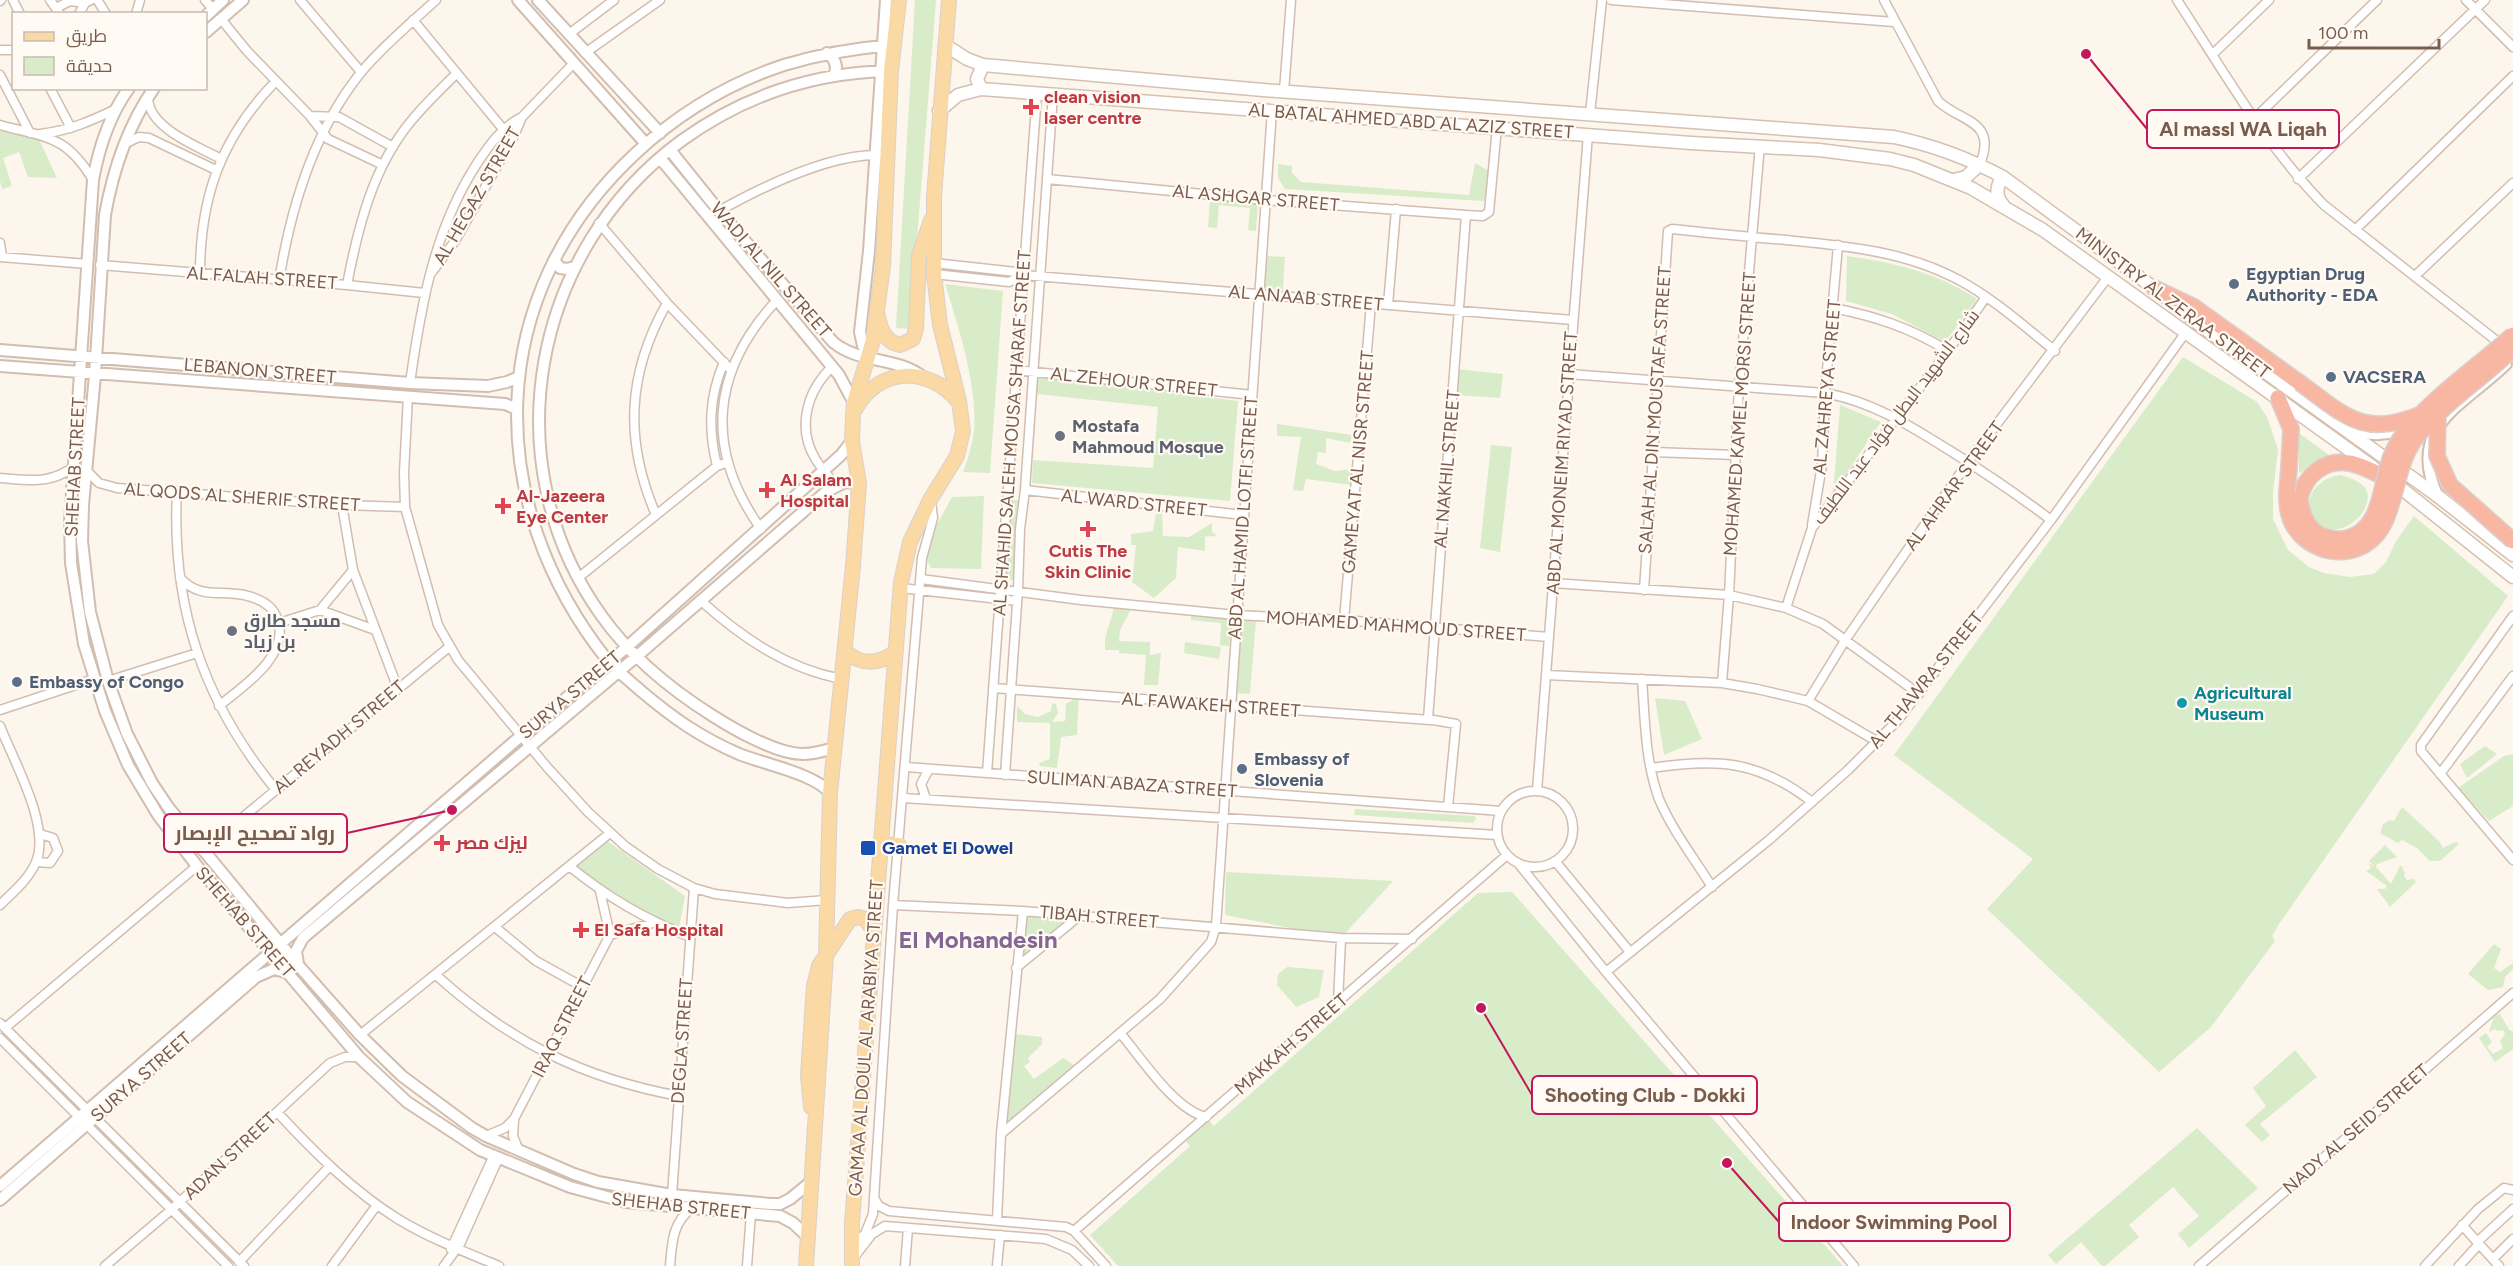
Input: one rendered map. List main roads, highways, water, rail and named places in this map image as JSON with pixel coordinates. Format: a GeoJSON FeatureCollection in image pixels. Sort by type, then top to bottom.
{"type":"FeatureCollection","features":[{"type":"Feature","properties":{"kind":"highway"},"geometry":{"type":"LineString","coordinates":[[2154,288],[2194,307],[2356,421],[2373,425],[2401,422],[2422,413]]}},
{"type":"Feature","properties":{"kind":"highway"},"geometry":{"type":"LineString","coordinates":[[2392,481],[2348,462],[2332,463],[2316,470],[2308,478],[2300,498],[2306,522],[2323,536],[2337,540],[2360,532],[2371,521],[2378,509],[2394,448],[2422,413],[2513,335]]}},
{"type":"Feature","properties":{"kind":"highway"},"geometry":{"type":"LineString","coordinates":[[2278,398],[2291,429],[2286,498],[2289,516],[2303,539],[2325,550],[2353,551],[2376,535],[2390,507],[2403,459],[2418,434],[2445,413],[2513,349]]}},
{"type":"Feature","properties":{"kind":"highway"},"geometry":{"type":"LineString","coordinates":[[2445,413],[2437,456],[2450,485],[2513,541]]}},
{"type":"Feature","properties":{"kind":"main road"},"geometry":{"type":"LineString","coordinates":[[807,1266],[826,956],[830,793],[859,483],[852,441],[854,408],[869,356],[883,266],[882,155],[885,71],[899,0]]}},
{"type":"Feature","properties":{"kind":"main road","name":"GAMAA AL DOUL AL ARABIYA STREET"},"geometry":{"type":"LineString","coordinates":[[852,1263],[874,931],[901,588],[910,542],[930,500],[957,456],[962,443],[963,420],[940,326],[934,269],[939,111],[949,0]]}},
{"type":"Feature","properties":{"kind":"main road","name":"AL BATAL AHMED ABD AL AZIZ STREET"},"geometry":{"type":"LineString","coordinates":[[945,45],[959,55],[983,65],[1284,91],[1894,137]]}},
{"type":"Feature","properties":{"kind":"main road"},"geometry":{"type":"LineString","coordinates":[[981,88],[977,79],[983,65]]}},
{"type":"Feature","properties":{"kind":"main road","name":"AL BATAL AHMED ABD AL AZIZ STREET"},"geometry":{"type":"LineString","coordinates":[[939,111],[958,95],[981,88],[1760,146],[1890,159]]}},
{"type":"Feature","properties":{"kind":"main road"},"geometry":{"type":"LineString","coordinates":[[1588,134],[1590,114]]}},
{"type":"Feature","properties":{"kind":"main road","name":"MINISTRY AL ZERAA STREET"},"geometry":{"type":"LineString","coordinates":[[1894,137],[1932,146],[1980,164],[2003,177],[2154,288],[2204,328],[2439,497],[2513,555]]}},
{"type":"Feature","properties":{"kind":"main road","name":"MINISTRY AL ZERAA STREET"},"geometry":{"type":"LineString","coordinates":[[1890,159],[1954,180],[2004,206],[2043,230],[2392,481],[2513,577]]}},
{"type":"Feature","properties":{"kind":"main road"},"geometry":{"type":"LineString","coordinates":[[1954,180],[1966,177],[1980,164]]}},
{"type":"Feature","properties":{"kind":"main road"},"geometry":{"type":"LineString","coordinates":[[2003,177],[1999,182],[1997,195],[2004,206]]}},
{"type":"Feature","properties":{"kind":"main road"},"geometry":{"type":"LineString","coordinates":[[878,308],[881,328],[890,342],[900,345],[913,339],[916,329],[919,256],[934,214]]}},
{"type":"Feature","properties":{"kind":"main road"},"geometry":{"type":"LineString","coordinates":[[854,408],[881,382],[895,377],[923,377],[937,382],[959,401]]}},
{"type":"Feature","properties":{"kind":"main road"},"geometry":{"type":"LineString","coordinates":[[845,651],[856,659],[870,662],[884,660],[895,652]]}},
{"type":"Feature","properties":{"kind":"main road"},"geometry":{"type":"LineString","coordinates":[[881,845],[899,845]]}},
{"type":"Feature","properties":{"kind":"main road"},"geometry":{"type":"LineString","coordinates":[[826,956],[840,938],[850,919],[858,917],[865,919],[874,931]]}},
{"type":"Feature","properties":{"kind":"place","name":"Al massl WA Liqah"},"geometry":{"type":"Point","coordinates":[2086,54]}},
{"type":"Feature","properties":{"kind":"place","name":"clean vision laser centre"},"geometry":{"type":"Point","coordinates":[1031,107]}},
{"type":"Feature","properties":{"kind":"place","name":"Egyptian Drug Authority - EDA"},"geometry":{"type":"Point","coordinates":[2234,284]}},
{"type":"Feature","properties":{"kind":"place","name":"VACSERA"},"geometry":{"type":"Point","coordinates":[2331,377]}},
{"type":"Feature","properties":{"kind":"place","name":"Mostafa Mahmoud Mosque"},"geometry":{"type":"Point","coordinates":[1060,436]}},
{"type":"Feature","properties":{"kind":"place","name":"Al Salam Hospital"},"geometry":{"type":"Point","coordinates":[767,490]}},
{"type":"Feature","properties":{"kind":"place","name":"Al-Jazeera Eye Center"},"geometry":{"type":"Point","coordinates":[503,506]}},
{"type":"Feature","properties":{"kind":"place","name":"Cutis The Skin Clinic"},"geometry":{"type":"Point","coordinates":[1088,529]}},
{"type":"Feature","properties":{"kind":"place","name":"مسجد طارق بن زياد"},"geometry":{"type":"Point","coordinates":[232,631]}},
{"type":"Feature","properties":{"kind":"place","name":"Embassy of Congo"},"geometry":{"type":"Point","coordinates":[17,682]}},
{"type":"Feature","properties":{"kind":"place","name":"Agricultural Museum"},"geometry":{"type":"Point","coordinates":[2182,703]}},
{"type":"Feature","properties":{"kind":"place","name":"Embassy of Slovenia"},"geometry":{"type":"Point","coordinates":[1242,769]}},
{"type":"Feature","properties":{"kind":"place","name":"رواد تصحيح الإبصار"},"geometry":{"type":"Point","coordinates":[452,810]}},
{"type":"Feature","properties":{"kind":"place","name":"ليزك مصر"},"geometry":{"type":"Point","coordinates":[442,843]}},
{"type":"Feature","properties":{"kind":"place","name":"Gamet El Dowel"},"geometry":{"type":"Point","coordinates":[868,848]}},
{"type":"Feature","properties":{"kind":"place","name":"El Safa Hospital"},"geometry":{"type":"Point","coordinates":[581,930]}},
{"type":"Feature","properties":{"kind":"place","name":"Shooting Club - Dokki"},"geometry":{"type":"Point","coordinates":[1481,1008]}},
{"type":"Feature","properties":{"kind":"place","name":"Indoor Swimming Pool"},"geometry":{"type":"Point","coordinates":[1727,1163]}},
{"type":"Feature","properties":{"kind":"district","name":"El Mohandesin"},"geometry":{"type":"Point","coordinates":[978,940]}}]}
